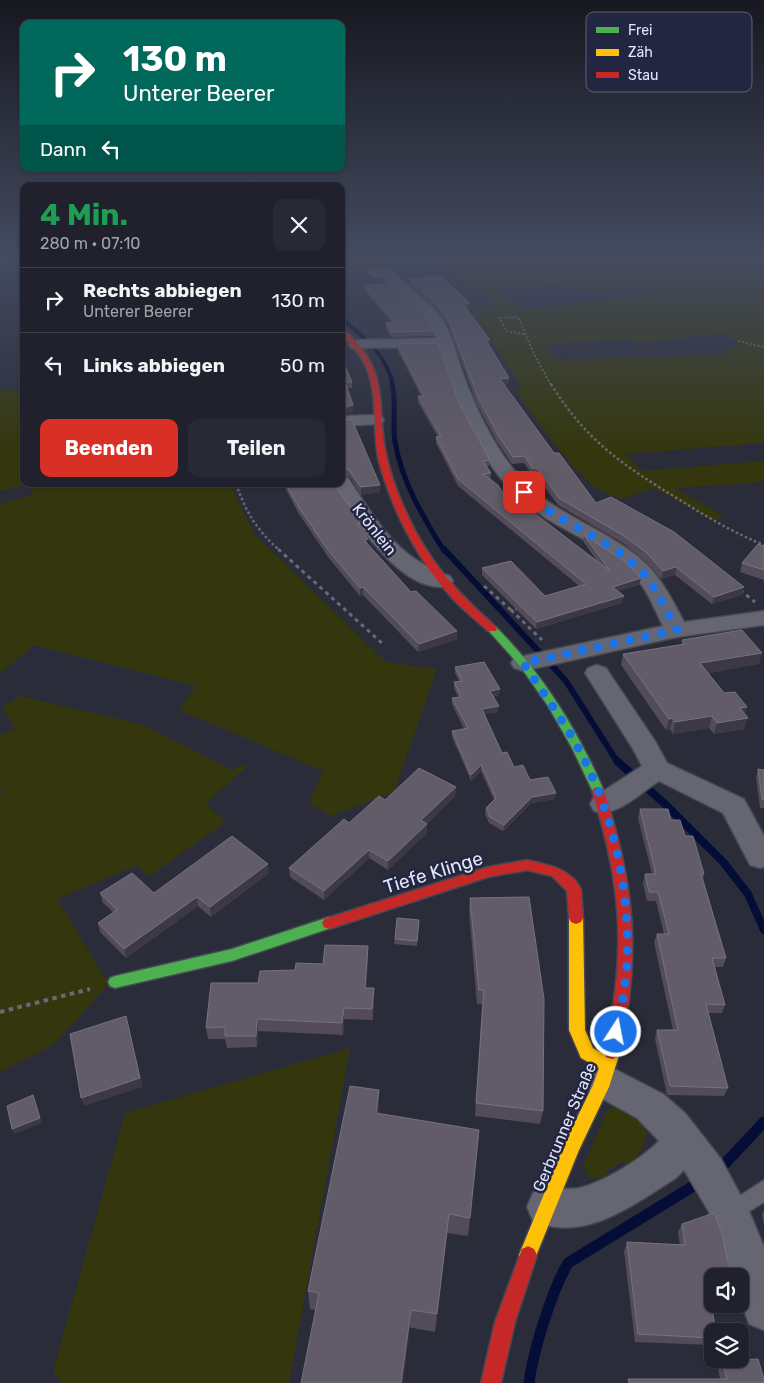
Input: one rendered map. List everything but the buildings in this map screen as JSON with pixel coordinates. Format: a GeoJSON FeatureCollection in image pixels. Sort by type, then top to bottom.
{"type":"FeatureCollection","features":[{"type":"Feature","properties":{"kind":"street"},"geometry":{"type":"LineString","coordinates":[[434,321],[468,403],[495,455],[514,482],[535,502],[612,547],[644,574],[677,630]]}},
{"type":"Feature","properties":{"kind":"street","name":"Gerbrunner Straße"},"geometry":{"type":"LineString","coordinates":[[345,334],[357,345],[373,368],[376,382],[375,420],[382,458],[405,518],[422,551],[442,581],[463,604],[496,633],[523,663],[561,719],[586,764],[614,797],[624,887],[627,959],[620,1015],[606,1073],[572,1145],[521,1273],[502,1379]]}},
{"type":"Feature","properties":{"kind":"street"},"geometry":{"type":"LineString","coordinates":[[357,345],[444,342]]}},
{"type":"Feature","properties":{"kind":"street"},"geometry":{"type":"LineString","coordinates":[[345,421],[375,420]]}},
{"type":"Feature","properties":{"kind":"street","name":"Krönlein"},"geometry":{"type":"LineString","coordinates":[[344,487],[370,528],[395,556],[424,576],[442,581]]}},
{"type":"Feature","properties":{"kind":"street"},"geometry":{"type":"LineString","coordinates":[[523,663],[760,610]]}},
{"type":"Feature","properties":{"kind":"street"},"geometry":{"type":"LineString","coordinates":[[597,673],[646,747],[652,772]]}},
{"type":"Feature","properties":{"kind":"street"},"geometry":{"type":"LineString","coordinates":[[614,797],[652,772]]}},
{"type":"Feature","properties":{"kind":"street"},"geometry":{"type":"LineString","coordinates":[[652,772],[734,806],[760,856]]}},
{"type":"Feature","properties":{"kind":"street","name":"Tiefe Klinge"},"geometry":{"type":"LineString","coordinates":[[115,982],[232,955],[488,872],[527,865],[556,872],[574,889],[577,939],[577,1030],[587,1053],[606,1073]]}},
{"type":"Feature","properties":{"kind":"street"},"geometry":{"type":"LineString","coordinates":[[606,1073],[650,1106],[690,1148],[726,1206],[746,1253],[764,1309]]}},
{"type":"Feature","properties":{"kind":"street"},"geometry":{"type":"LineString","coordinates":[[547,1207],[576,1208],[602,1201],[662,1165],[673,1154],[690,1148]]}},
{"type":"Feature","properties":{"kind":"lane"},"geometry":{"type":"LineString","coordinates":[[726,1206],[764,1190]]}},
{"type":"Feature","properties":{"kind":"path"},"geometry":{"type":"LineString","coordinates":[[501,321],[506,331],[524,334]]}},
{"type":"Feature","properties":{"kind":"path"},"geometry":{"type":"LineString","coordinates":[[519,321],[524,334],[555,392],[569,413],[614,459],[728,529],[764,545]]}},
{"type":"Feature","properties":{"kind":"path"},"geometry":{"type":"LineString","coordinates":[[738,341],[764,347]]}},
{"type":"Feature","properties":{"kind":"path"},"geometry":{"type":"LineString","coordinates":[[237,487],[243,504],[259,532],[383,644]]}},
{"type":"Feature","properties":{"kind":"path"},"geometry":{"type":"LineString","coordinates":[[484,586],[511,610],[553,656]]}},
{"type":"Feature","properties":{"kind":"path"},"geometry":{"type":"LineString","coordinates":[[734,586],[760,610]]}},
{"type":"Feature","properties":{"kind":"path"},"geometry":{"type":"LineString","coordinates":[[511,610],[521,607]]}},
{"type":"Feature","properties":{"kind":"path"},"geometry":{"type":"LineString","coordinates":[[0,1012],[115,982]]}},
{"type":"Feature","properties":{"kind":"green space"},"geometry":{"type":"Polygon","coordinates":[[[480,321],[764,321],[764,443],[624,454],[643,471],[764,461],[764,482],[674,488],[724,516],[714,521],[654,488],[622,499],[603,491],[591,483],[567,459],[515,389],[522,388],[480,321]],[[724,333],[639,343],[631,338],[545,345],[555,360],[721,355],[738,342],[724,333]]]}},
{"type":"Feature","properties":{"kind":"green space"},"geometry":{"type":"Polygon","coordinates":[[[0,389],[20,391],[20,486],[0,491],[0,389]]]}},
{"type":"Feature","properties":{"kind":"green space"},"geometry":{"type":"Polygon","coordinates":[[[28,487],[231,487],[254,534],[386,662],[437,669],[394,792],[331,816],[309,803],[323,771],[179,710],[196,686],[34,645],[0,674],[0,504],[34,495],[28,487]]]}},
{"type":"Feature","properties":{"kind":"green space"},"geometry":{"type":"Polygon","coordinates":[[[20,696],[144,725],[231,770],[244,765],[247,767],[206,803],[226,822],[148,877],[138,865],[57,899],[109,984],[53,1045],[0,1072],[0,793],[3,791],[0,788],[0,735],[15,728],[2,707],[20,696]]]}},
{"type":"Feature","properties":{"kind":"green space"},"geometry":{"type":"Polygon","coordinates":[[[350,1048],[289,1383],[62,1383],[53,1372],[125,1113],[350,1048]]]}},
{"type":"Feature","properties":{"kind":"green space"},"geometry":{"type":"Polygon","coordinates":[[[614,1105],[625,1109],[642,1123],[646,1135],[643,1147],[630,1167],[623,1161],[606,1171],[608,1179],[589,1177],[583,1167],[607,1111],[614,1105]]]}},
{"type":"Feature","properties":{"kind":"waterway"},"geometry":{"type":"LineString","coordinates":[[345,322],[380,355],[390,374],[393,385]]}},
{"type":"Feature","properties":{"kind":"waterway"},"geometry":{"type":"LineString","coordinates":[[392,384],[395,442],[398,457],[408,485],[421,512],[444,551]]}},
{"type":"Feature","properties":{"kind":"waterway"},"geometry":{"type":"LineString","coordinates":[[444,549],[566,681],[618,763]]}},
{"type":"Feature","properties":{"kind":"waterway"},"geometry":{"type":"LineString","coordinates":[[617,761],[665,804],[724,863],[748,894],[764,930]]}},
{"type":"Feature","properties":{"kind":"waterway"},"geometry":{"type":"LineString","coordinates":[[718,1171],[764,1122]]}},
{"type":"Feature","properties":{"kind":"waterway"},"geometry":{"type":"LineString","coordinates":[[529,1383],[544,1321],[568,1263],[700,1182]]}},
{"type":"Feature","properties":{"kind":"traffic: fast"},"geometry":{"type":"LineString","coordinates":[[492,629],[524,664],[553,704],[578,748],[598,791]]}},
{"type":"Feature","properties":{"kind":"traffic: fast"},"geometry":{"type":"LineString","coordinates":[[115,982],[232,955],[329,923]]}},
{"type":"Feature","properties":{"kind":"traffic: slow"},"geometry":{"type":"LineString","coordinates":[[576,918],[577,1030],[587,1053],[608,1065]]}},
{"type":"Feature","properties":{"kind":"traffic: slow"},"geometry":{"type":"LineString","coordinates":[[528,1255],[572,1146],[601,1087],[612,1052]]}},
{"type":"Feature","properties":{"kind":"traffic: jam"},"geometry":{"type":"LineString","coordinates":[[345,335],[362,354],[373,374],[377,397],[380,448],[395,497],[411,532],[443,582],[492,629]]}},
{"type":"Feature","properties":{"kind":"traffic: jam"},"geometry":{"type":"LineString","coordinates":[[598,791],[617,856],[626,920],[624,985],[620,1018],[612,1052]]}},
{"type":"Feature","properties":{"kind":"traffic: jam"},"geometry":{"type":"LineString","coordinates":[[329,923],[488,872],[527,865],[556,872],[574,889],[576,918]]}},
{"type":"Feature","properties":{"kind":"traffic: jam"},"geometry":{"type":"LineString","coordinates":[[491,1383],[505,1322],[528,1255]]}},
{"type":"Feature","properties":{"kind":"route"},"geometry":{"type":"LineString","coordinates":[[524,492],[535,502],[612,547],[644,574],[677,630],[627,639],[523,663],[561,719],[586,764],[604,804],[624,887],[627,959],[616,1032]]}}]}
